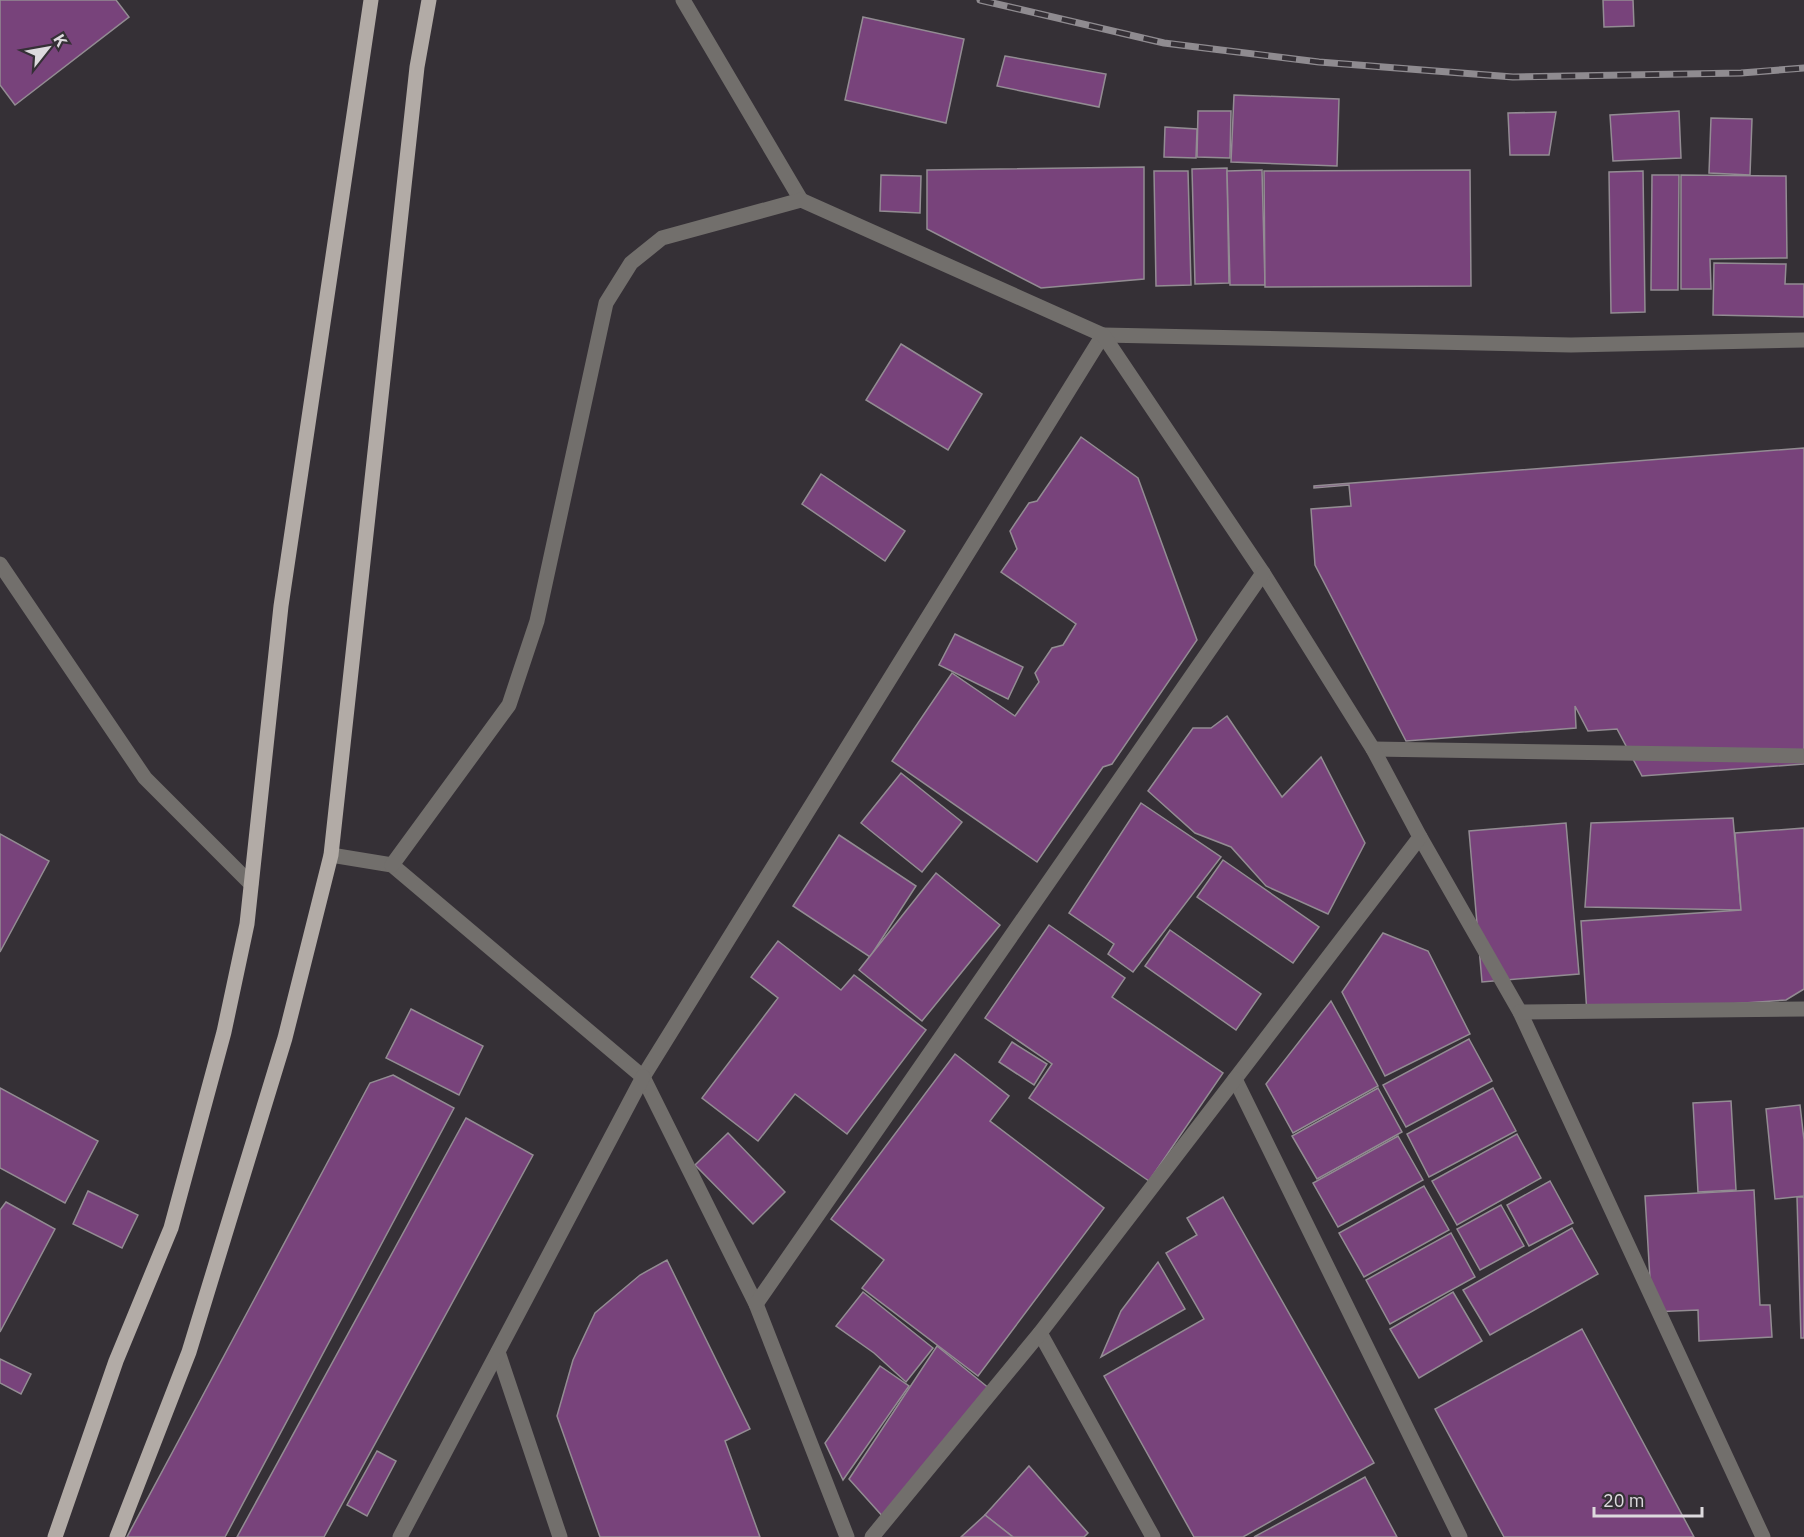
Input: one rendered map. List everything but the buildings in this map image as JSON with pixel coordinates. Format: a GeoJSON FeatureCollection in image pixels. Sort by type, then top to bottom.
{"type":"FeatureCollection","features":[{"type":"Feature","properties":{"kind":"main road"},"geometry":{"type":"LineString","coordinates":[[55,1537],[116,1361],[171,1228],[224,1032],[246,924],[281,606],[370,0]]}},
{"type":"Feature","properties":{"kind":"main road"},"geometry":{"type":"LineString","coordinates":[[117,1537],[189,1352],[285,1038],[330,855],[417,67],[429,0]]}},
{"type":"Feature","properties":{"kind":"street"},"geometry":{"type":"LineString","coordinates":[[683,0],[801,200],[1103,336],[1571,345],[1804,340]]}},
{"type":"Feature","properties":{"kind":"street"},"geometry":{"type":"LineString","coordinates":[[392,865],[509,705],[537,621],[606,303],[631,263],[662,238],[801,200]]}},
{"type":"Feature","properties":{"kind":"street"},"geometry":{"type":"LineString","coordinates":[[1103,336],[1263,573],[1373,749],[1420,837],[1520,1012],[1763,1537]]}},
{"type":"Feature","properties":{"kind":"street"},"geometry":{"type":"LineString","coordinates":[[400,1537],[643,1077],[1103,336]]}},
{"type":"Feature","properties":{"kind":"street"},"geometry":{"type":"LineString","coordinates":[[0,564],[145,778],[250,884]]}},
{"type":"Feature","properties":{"kind":"street"},"geometry":{"type":"LineString","coordinates":[[756,1304],[1263,573]]}},
{"type":"Feature","properties":{"kind":"street"},"geometry":{"type":"LineString","coordinates":[[1373,749],[1804,756]]}},
{"type":"Feature","properties":{"kind":"street"},"geometry":{"type":"LineString","coordinates":[[872,1537],[1040,1333],[1420,837]]}},
{"type":"Feature","properties":{"kind":"street"},"geometry":{"type":"LineString","coordinates":[[330,855],[392,865],[643,1077],[756,1304],[846,1537]]}},
{"type":"Feature","properties":{"kind":"street"},"geometry":{"type":"LineString","coordinates":[[1520,1012],[1804,1009]]}},
{"type":"Feature","properties":{"kind":"street"},"geometry":{"type":"LineString","coordinates":[[1235,1079],[1460,1537]]}},
{"type":"Feature","properties":{"kind":"street"},"geometry":{"type":"LineString","coordinates":[[1040,1333],[1153,1537]]}},
{"type":"Feature","properties":{"kind":"street"},"geometry":{"type":"LineString","coordinates":[[498,1352],[560,1537]]}},
{"type":"Feature","properties":{"kind":"railway"},"geometry":{"type":"LineString","coordinates":[[980,0],[1164,43],[1319,62],[1513,77],[1741,73],[1804,68]]}}]}
